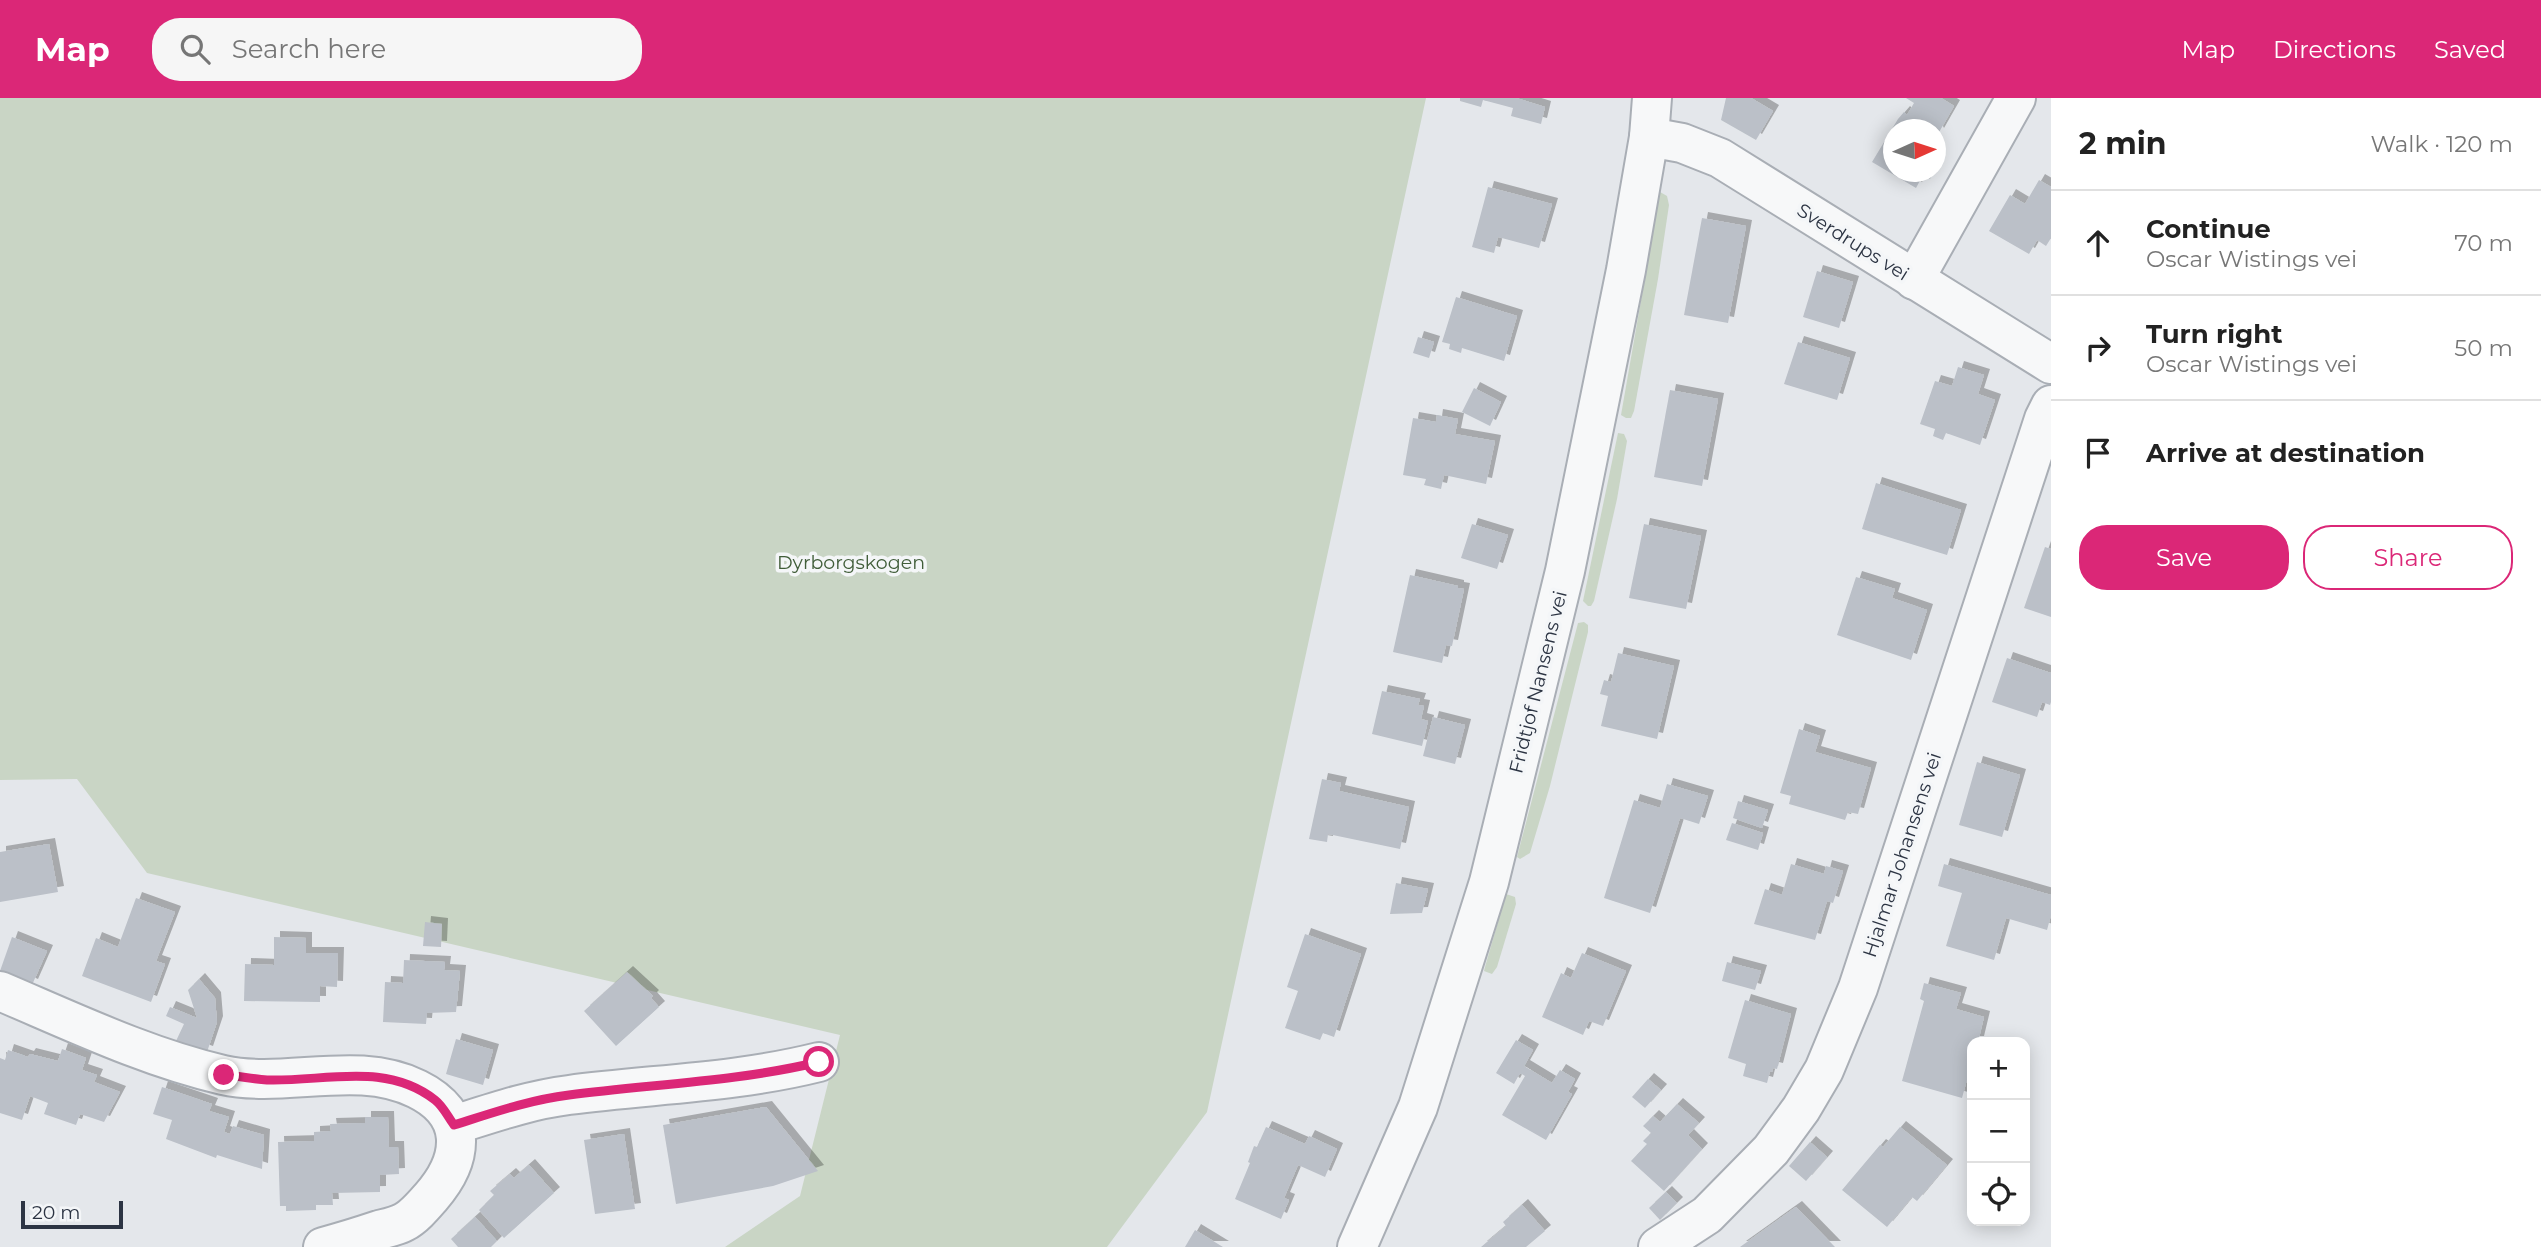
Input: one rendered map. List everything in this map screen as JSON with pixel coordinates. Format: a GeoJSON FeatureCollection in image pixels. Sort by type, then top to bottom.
{"type":"FeatureCollection","features":[{"type":"Feature","properties":{"kind":"street","name":"Fridtjof Nansens vei"},"geometry":{"type":"LineString","coordinates":[[1357,1247],[1418,1107],[1489,882],[1565,572],[1626,270],[1649,136],[1652,98]]}},
{"type":"Feature","properties":{"kind":"street"},"geometry":{"type":"LineString","coordinates":[[1914,280],[2016,98]]}},
{"type":"Feature","properties":{"kind":"street","name":"Sverdrups vei"},"geometry":{"type":"LineString","coordinates":[[1649,136],[1682,143],[1720,158],[2051,364]]}},
{"type":"Feature","properties":{"kind":"street","name":"Hjalmar Johansens vei"},"geometry":{"type":"LineString","coordinates":[[1658,1247],[1707,1215],[1757,1167],[1801,1109],[1824,1070],[1858,988],[2044,419],[2051,405]]}},
{"type":"Feature","properties":{"kind":"street"},"geometry":{"type":"LineString","coordinates":[[0,991],[128,1045],[224,1075],[268,1080],[367,1075],[391,1079],[417,1088],[437,1101],[454,1125],[458,1143],[454,1161],[444,1182],[405,1222],[323,1247]]}},
{"type":"Feature","properties":{"kind":"street"},"geometry":{"type":"LineString","coordinates":[[454,1125],[522,1104],[568,1095],[702,1083],[777,1072],[819,1062]]}},
{"type":"Feature","properties":{"kind":"green space","name":"Dyrborgskogen"},"geometry":{"type":"Polygon","coordinates":[[[0,98],[1426,98],[1207,1112],[1107,1247],[725,1247],[800,1196],[840,1035],[147,873],[77,779],[0,780],[0,98]]]}},
{"type":"Feature","properties":{"kind":"green space"},"geometry":{"type":"Polygon","coordinates":[[[1660,192],[1667,196],[1669,205],[1658,279],[1634,411],[1631,418],[1626,418],[1621,415],[1660,192]]]}},
{"type":"Feature","properties":{"kind":"green space"},"geometry":{"type":"Polygon","coordinates":[[[1618,433],[1624,434],[1627,441],[1617,499],[1594,601],[1588,606],[1583,601],[1618,433]]]}},
{"type":"Feature","properties":{"kind":"green space"},"geometry":{"type":"Polygon","coordinates":[[[1584,622],[1588,625],[1588,632],[1550,786],[1530,853],[1520,859],[1517,857],[1578,623],[1584,622]]]}},
{"type":"Feature","properties":{"kind":"green space"},"geometry":{"type":"Polygon","coordinates":[[[1506,894],[1515,897],[1516,904],[1497,967],[1492,974],[1484,971],[1506,894]]]}},
{"type":"Feature","properties":{"kind":"building"},"geometry":{"type":"Polygon","coordinates":[[[1460,98],[1516,98],[1545,107],[1541,124],[1511,116],[1513,108],[1483,100],[1481,107],[1460,101],[1460,98]]]}},
{"type":"Feature","properties":{"kind":"building"},"geometry":{"type":"Polygon","coordinates":[[[1726,98],[1751,98],[1773,111],[1756,140],[1721,120],[1726,98]]]}},
{"type":"Feature","properties":{"kind":"building"},"geometry":{"type":"Polygon","coordinates":[[[1906,98],[1941,98],[1954,106],[1946,120],[1898,119],[1904,112],[1907,115],[1914,103],[1906,98]]]}},
{"type":"Feature","properties":{"kind":"building"},"geometry":{"type":"Polygon","coordinates":[[[1883,144],[1883,168],[1872,162],[1883,144]]]}},
{"type":"Feature","properties":{"kind":"building"},"geometry":{"type":"Polygon","coordinates":[[[2039,180],[2051,187],[2051,238],[2046,246],[2037,240],[2029,254],[1989,231],[2010,195],[2025,204],[2039,180]]]}},
{"type":"Feature","properties":{"kind":"building"},"geometry":{"type":"Polygon","coordinates":[[[1906,182],[1919,182],[1916,188],[1906,182]]]}},
{"type":"Feature","properties":{"kind":"building"},"geometry":{"type":"Polygon","coordinates":[[[1488,187],[1552,204],[1539,248],[1498,237],[1494,253],[1472,247],[1488,187]]]}},
{"type":"Feature","properties":{"kind":"building"},"geometry":{"type":"Polygon","coordinates":[[[1702,218],[1746,226],[1728,323],[1684,315],[1702,218]]]}},
{"type":"Feature","properties":{"kind":"building"},"geometry":{"type":"Polygon","coordinates":[[[1817,271],[1853,282],[1839,328],[1803,317],[1817,271]]]}},
{"type":"Feature","properties":{"kind":"building"},"geometry":{"type":"Polygon","coordinates":[[[1456,297],[1517,316],[1504,361],[1462,348],[1461,353],[1449,349],[1450,344],[1442,342],[1456,297]]]}},
{"type":"Feature","properties":{"kind":"building"},"geometry":{"type":"Polygon","coordinates":[[[1418,337],[1434,342],[1429,358],[1413,353],[1418,337]]]}},
{"type":"Feature","properties":{"kind":"building"},"geometry":{"type":"Polygon","coordinates":[[[1798,342],[1850,358],[1837,400],[1784,384],[1798,342]]]}},
{"type":"Feature","properties":{"kind":"building"},"geometry":{"type":"Polygon","coordinates":[[[1958,367],[1984,375],[1978,394],[1995,400],[1980,445],[1946,433],[1943,440],[1933,436],[1935,429],[1920,424],[1935,381],[1952,386],[1958,367]]]}},
{"type":"Feature","properties":{"kind":"building"},"geometry":{"type":"Polygon","coordinates":[[[1474,388],[1501,402],[1490,426],[1462,412],[1474,388]]]}},
{"type":"Feature","properties":{"kind":"building"},"geometry":{"type":"Polygon","coordinates":[[[1670,390],[1718,399],[1702,486],[1654,477],[1670,390]]]}},
{"type":"Feature","properties":{"kind":"building"},"geometry":{"type":"Polygon","coordinates":[[[1437,415],[1458,419],[1455,434],[1495,441],[1486,484],[1444,475],[1441,489],[1424,485],[1426,479],[1403,475],[1413,418],[1436,422],[1437,415]]]}},
{"type":"Feature","properties":{"kind":"building"},"geometry":{"type":"Polygon","coordinates":[[[1876,483],[1961,510],[1947,555],[1862,529],[1876,483]]]}},
{"type":"Feature","properties":{"kind":"building"},"geometry":{"type":"Polygon","coordinates":[[[1472,524],[1508,535],[1497,569],[1461,558],[1472,524]]]}},
{"type":"Feature","properties":{"kind":"building"},"geometry":{"type":"Polygon","coordinates":[[[1644,524],[1701,536],[1686,609],[1629,598],[1644,524]]]}},
{"type":"Feature","properties":{"kind":"building"},"geometry":{"type":"Polygon","coordinates":[[[2045,547],[2051,549],[2051,617],[2024,608],[2045,547]]]}},
{"type":"Feature","properties":{"kind":"building"},"geometry":{"type":"Polygon","coordinates":[[[1410,575],[1464,589],[1452,646],[1446,645],[1442,663],[1393,652],[1410,575]]]}},
{"type":"Feature","properties":{"kind":"building"},"geometry":{"type":"Polygon","coordinates":[[[1856,577],[1895,589],[1892,598],[1927,610],[1911,660],[1837,635],[1856,577]]]}},
{"type":"Feature","properties":{"kind":"building"},"geometry":{"type":"Polygon","coordinates":[[[1618,653],[1674,666],[1657,739],[1601,726],[1608,696],[1600,694],[1604,680],[1611,682],[1618,653]]]}},
{"type":"Feature","properties":{"kind":"building"},"geometry":{"type":"Polygon","coordinates":[[[2007,658],[2051,673],[2051,702],[2050,705],[2042,702],[2037,717],[1992,702],[2007,658]]]}},
{"type":"Feature","properties":{"kind":"building"},"geometry":{"type":"Polygon","coordinates":[[[1382,691],[1420,699],[1418,705],[1424,706],[1421,719],[1428,721],[1422,746],[1372,734],[1382,691]]]}},
{"type":"Feature","properties":{"kind":"building"},"geometry":{"type":"Polygon","coordinates":[[[1433,717],[1465,725],[1455,764],[1423,756],[1433,717]]]}},
{"type":"Feature","properties":{"kind":"building"},"geometry":{"type":"Polygon","coordinates":[[[1799,729],[1820,736],[1815,752],[1871,768],[1858,814],[1848,812],[1845,820],[1789,804],[1791,796],[1780,793],[1799,729]]]}},
{"type":"Feature","properties":{"kind":"building"},"geometry":{"type":"Polygon","coordinates":[[[1977,762],[2020,775],[2002,837],[1959,825],[1977,762]]]}},
{"type":"Feature","properties":{"kind":"building"},"geometry":{"type":"Polygon","coordinates":[[[1322,779],[1341,783],[1339,791],[1409,807],[1400,849],[1328,834],[1327,842],[1309,839],[1322,779]]]}},
{"type":"Feature","properties":{"kind":"building"},"geometry":{"type":"Polygon","coordinates":[[[1667,784],[1708,796],[1699,824],[1680,818],[1650,913],[1604,898],[1634,800],[1660,808],[1667,784]]]}},
{"type":"Feature","properties":{"kind":"building"},"geometry":{"type":"Polygon","coordinates":[[[1738,801],[1768,810],[1762,828],[1733,818],[1738,801]]]}},
{"type":"Feature","properties":{"kind":"building"},"geometry":{"type":"Polygon","coordinates":[[[1732,823],[1763,833],[1758,850],[1726,840],[1732,823]]]}},
{"type":"Feature","properties":{"kind":"building"},"geometry":{"type":"Polygon","coordinates":[[[49,844],[58,892],[0,902],[0,852],[49,844]]]}},
{"type":"Feature","properties":{"kind":"building"},"geometry":{"type":"Polygon","coordinates":[[[1791,864],[1824,874],[1826,866],[1843,871],[1833,903],[1827,901],[1815,940],[1754,924],[1765,889],[1782,895],[1791,864]]]}},
{"type":"Feature","properties":{"kind":"building"},"geometry":{"type":"Polygon","coordinates":[[[1944,864],[2051,895],[2051,915],[2047,930],[2006,918],[1994,960],[1946,946],[1962,893],[1938,886],[1944,864]]]}},
{"type":"Feature","properties":{"kind":"building"},"geometry":{"type":"Polygon","coordinates":[[[1396,883],[1428,889],[1422,913],[1390,914],[1396,883]]]}},
{"type":"Feature","properties":{"kind":"building"},"geometry":{"type":"Polygon","coordinates":[[[136,898],[175,912],[156,961],[165,964],[151,1002],[82,976],[96,938],[118,947],[136,898]]]}},
{"type":"Feature","properties":{"kind":"building"},"geometry":{"type":"Polygon","coordinates":[[[425,922],[442,924],[441,947],[423,946],[425,922]]]}},
{"type":"Feature","properties":{"kind":"building"},"geometry":{"type":"Polygon","coordinates":[[[1305,934],[1361,954],[1334,1037],[1323,1033],[1320,1040],[1285,1028],[1298,991],[1287,987],[1305,934]]]}},
{"type":"Feature","properties":{"kind":"building"},"geometry":{"type":"Polygon","coordinates":[[[12,937],[47,951],[32,985],[0,971],[12,937]]]}},
{"type":"Feature","properties":{"kind":"building"},"geometry":{"type":"Polygon","coordinates":[[[274,937],[306,938],[306,953],[338,953],[337,987],[320,986],[320,1002],[244,1001],[245,964],[274,965],[274,937]]]}},
{"type":"Feature","properties":{"kind":"building"},"geometry":{"type":"Polygon","coordinates":[[[1582,953],[1626,971],[1603,1026],[1589,1021],[1583,1035],[1542,1017],[1561,973],[1571,978],[1582,953]]]}},
{"type":"Feature","properties":{"kind":"building"},"geometry":{"type":"Polygon","coordinates":[[[404,960],[445,962],[444,970],[460,971],[456,1012],[427,1013],[426,1024],[383,1022],[385,982],[403,983],[404,960]]]}},
{"type":"Feature","properties":{"kind":"building"},"geometry":{"type":"Polygon","coordinates":[[[1727,962],[1761,971],[1755,990],[1722,981],[1727,962]]]}},
{"type":"Feature","properties":{"kind":"building"},"geometry":{"type":"Polygon","coordinates":[[[627,972],[653,996],[651,998],[659,1007],[616,1046],[584,1011],[627,972]]]}},
{"type":"Feature","properties":{"kind":"building"},"geometry":{"type":"Polygon","coordinates":[[[199,979],[215,998],[217,1022],[207,1052],[176,1041],[184,1024],[166,1016],[170,1007],[197,1018],[188,990],[199,979]]]}},
{"type":"Feature","properties":{"kind":"building"},"geometry":{"type":"Polygon","coordinates":[[[1924,983],[1961,993],[1956,1009],[1984,1017],[1979,1037],[1967,1037],[1967,1080],[1962,1098],[1902,1081],[1924,1001],[1920,999],[1924,983]]]}},
{"type":"Feature","properties":{"kind":"building"},"geometry":{"type":"Polygon","coordinates":[[[1745,1000],[1791,1014],[1777,1069],[1770,1071],[1767,1083],[1743,1076],[1746,1064],[1728,1058],[1745,1000]]]}},
{"type":"Feature","properties":{"kind":"building"},"geometry":{"type":"Polygon","coordinates":[[[456,1039],[493,1050],[483,1085],[446,1074],[456,1039]]]}},
{"type":"Feature","properties":{"kind":"building"},"geometry":{"type":"Polygon","coordinates":[[[1516,1040],[1533,1050],[1524,1066],[1552,1083],[1560,1070],[1575,1079],[1568,1092],[1572,1094],[1546,1140],[1502,1115],[1525,1076],[1520,1073],[1514,1084],[1496,1073],[1516,1040]]]}},
{"type":"Feature","properties":{"kind":"building"},"geometry":{"type":"Polygon","coordinates":[[[62,1049],[86,1058],[82,1070],[97,1075],[94,1082],[120,1092],[104,1122],[80,1114],[76,1125],[44,1114],[48,1103],[30,1096],[22,1120],[0,1113],[0,1058],[5,1060],[8,1050],[28,1057],[30,1054],[58,1061],[62,1049]]]}},
{"type":"Feature","properties":{"kind":"building"},"geometry":{"type":"Polygon","coordinates":[[[1648,1079],[1661,1090],[1645,1108],[1632,1097],[1648,1079]]]}},
{"type":"Feature","properties":{"kind":"building"},"geometry":{"type":"Polygon","coordinates":[[[162,1087],[212,1104],[209,1111],[229,1117],[224,1132],[230,1134],[233,1126],[264,1135],[262,1169],[217,1155],[216,1158],[166,1139],[172,1120],[153,1114],[162,1087]]]}},
{"type":"Feature","properties":{"kind":"building"},"geometry":{"type":"Polygon","coordinates":[[[1677,1104],[1699,1123],[1688,1135],[1702,1149],[1664,1191],[1631,1161],[1647,1144],[1643,1141],[1651,1133],[1643,1126],[1653,1116],[1660,1122],[1677,1104]]]}},
{"type":"Feature","properties":{"kind":"building"},"geometry":{"type":"Polygon","coordinates":[[[766,1107],[818,1171],[773,1186],[676,1204],[663,1125],[766,1107]]]}},
{"type":"Feature","properties":{"kind":"building"},"geometry":{"type":"Polygon","coordinates":[[[365,1117],[388,1117],[389,1147],[398,1147],[399,1174],[380,1175],[380,1192],[332,1193],[333,1205],[316,1205],[316,1210],[286,1211],[286,1206],[280,1206],[278,1142],[314,1141],[314,1132],[331,1131],[330,1124],[365,1123],[365,1117]]]}},
{"type":"Feature","properties":{"kind":"building"},"geometry":{"type":"Polygon","coordinates":[[[1266,1127],[1305,1144],[1309,1136],[1337,1149],[1325,1177],[1298,1165],[1284,1198],[1289,1200],[1281,1219],[1235,1199],[1254,1146],[1257,1147],[1266,1127]]]}},
{"type":"Feature","properties":{"kind":"building"},"geometry":{"type":"Polygon","coordinates":[[[1900,1127],[1947,1165],[1917,1201],[1912,1197],[1887,1227],[1842,1190],[1880,1145],[1883,1147],[1900,1127]]]}},
{"type":"Feature","properties":{"kind":"building"},"geometry":{"type":"Polygon","coordinates":[[[624,1134],[635,1209],[595,1214],[584,1140],[624,1134]]]}},
{"type":"Feature","properties":{"kind":"building"},"geometry":{"type":"Polygon","coordinates":[[[1810,1142],[1827,1157],[1806,1181],[1789,1166],[1810,1142]]]}},
{"type":"Feature","properties":{"kind":"building"},"geometry":{"type":"Polygon","coordinates":[[[529,1165],[554,1193],[504,1238],[479,1210],[494,1195],[490,1191],[510,1174],[514,1178],[529,1165]]]}},
{"type":"Feature","properties":{"kind":"building"},"geometry":{"type":"Polygon","coordinates":[[[1666,1192],[1677,1203],[1660,1220],[1649,1208],[1666,1192]]]}},
{"type":"Feature","properties":{"kind":"building"},"geometry":{"type":"Polygon","coordinates":[[[1522,1205],[1545,1231],[1526,1247],[1481,1247],[1506,1226],[1503,1222],[1522,1205]]]}},
{"type":"Feature","properties":{"kind":"building"},"geometry":{"type":"Polygon","coordinates":[[[1796,1207],[1835,1247],[1740,1247],[1796,1207]]]}},
{"type":"Feature","properties":{"kind":"building"},"geometry":{"type":"Polygon","coordinates":[[[475,1217],[497,1241],[491,1247],[458,1247],[451,1239],[475,1217]]]}},
{"type":"Feature","properties":{"kind":"building"},"geometry":{"type":"Polygon","coordinates":[[[1195,1230],[1223,1247],[1185,1247],[1195,1230]]]}},
{"type":"Feature","properties":{"kind":"route"},"geometry":{"type":"LineString","coordinates":[[224,1075],[268,1080],[367,1075],[391,1079],[417,1088],[437,1101],[454,1125],[522,1104],[568,1095],[702,1083],[777,1072],[819,1062]]}}]}
